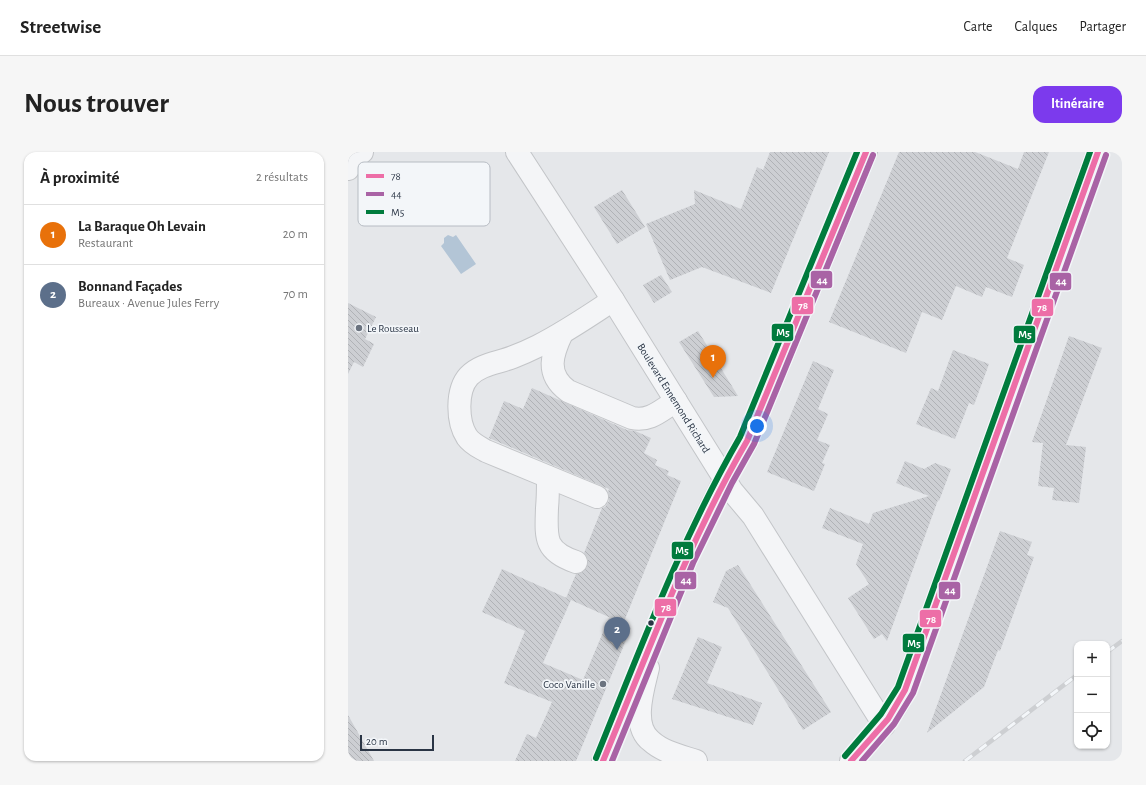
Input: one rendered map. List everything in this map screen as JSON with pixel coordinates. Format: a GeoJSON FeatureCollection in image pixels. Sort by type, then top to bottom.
{"type":"FeatureCollection","features":[{"type":"Feature","properties":{"kind":"main road"},"geometry":{"type":"LineString","coordinates":[[603,761],[686,560],[725,479],[747,441],[866,152]]}},
{"type":"Feature","properties":{"kind":"street"},"geometry":{"type":"LineString","coordinates":[[348,169],[355,158],[362,152]]}},
{"type":"Feature","properties":{"kind":"street","name":"Boulevard Ennemond Richard"},"geometry":{"type":"LineString","coordinates":[[517,152],[613,300],[738,500],[753,516],[884,725]]}},
{"type":"Feature","properties":{"kind":"street"},"geometry":{"type":"LineString","coordinates":[[852,761],[884,725],[896,708],[905,690],[1098,152]]}},
{"type":"Feature","properties":{"kind":"street"},"geometry":{"type":"LineString","coordinates":[[597,497],[486,451],[474,444],[466,436],[461,420],[459,404],[468,377],[494,362],[512,358],[540,345],[562,333],[613,300]]}},
{"type":"Feature","properties":{"kind":"street"},"geometry":{"type":"LineString","coordinates":[[562,333],[555,349],[552,361],[553,372],[561,386],[568,391],[638,420],[650,418],[676,401]]}},
{"type":"Feature","properties":{"kind":"street"},"geometry":{"type":"LineString","coordinates":[[548,477],[546,532],[552,549],[558,554],[576,562]]}},
{"type":"Feature","properties":{"kind":"street"},"geometry":{"type":"LineString","coordinates":[[657,632],[642,695],[640,719],[643,733],[650,741],[665,750],[696,761]]}},
{"type":"Feature","properties":{"kind":"water"},"geometry":{"type":"Polygon","coordinates":[[[448,235],[453,237],[456,235],[476,264],[461,274],[441,246],[444,243],[444,238],[448,235]]]}},
{"type":"Feature","properties":{"kind":"building"},"geometry":{"type":"Polygon","coordinates":[[[770,152],[829,152],[771,293],[702,267],[670,280],[646,224],[695,204],[694,190],[741,209],[757,167],[763,170],[770,152]]]}},
{"type":"Feature","properties":{"kind":"building"},"geometry":{"type":"Polygon","coordinates":[[[899,152],[975,152],[1018,169],[1024,152],[1049,152],[1007,258],[1024,265],[1012,297],[986,287],[982,297],[956,286],[942,320],[922,312],[906,353],[829,322],[899,152]]]}},
{"type":"Feature","properties":{"kind":"building"},"geometry":{"type":"Polygon","coordinates":[[[622,190],[645,227],[617,244],[594,207],[622,190]]]}},
{"type":"Feature","properties":{"kind":"building"},"geometry":{"type":"Polygon","coordinates":[[[661,275],[672,292],[654,303],[643,285],[661,275]]]}},
{"type":"Feature","properties":{"kind":"building","name":"Le Rousseau"},"geometry":{"type":"Polygon","coordinates":[[[348,303],[376,317],[365,339],[374,344],[363,367],[354,362],[348,374],[348,303]]]}},
{"type":"Feature","properties":{"kind":"building"},"geometry":{"type":"Polygon","coordinates":[[[698,331],[738,396],[714,397],[679,342],[698,331]]]}},
{"type":"Feature","properties":{"kind":"building"},"geometry":{"type":"Polygon","coordinates":[[[1069,336],[1102,348],[1066,445],[1086,447],[1079,503],[1052,500],[1054,488],[1038,486],[1043,443],[1032,442],[1069,336]]]}},
{"type":"Feature","properties":{"kind":"building"},"geometry":{"type":"Polygon","coordinates":[[[953,350],[989,364],[974,405],[969,403],[955,439],[916,424],[931,388],[938,391],[953,350]]]}},
{"type":"Feature","properties":{"kind":"building"},"geometry":{"type":"Polygon","coordinates":[[[813,361],[834,370],[818,409],[828,414],[817,440],[830,445],[822,463],[825,464],[814,491],[767,472],[813,361]]]}},
{"type":"Feature","properties":{"kind":"building"},"geometry":{"type":"Polygon","coordinates":[[[532,388],[627,430],[635,431],[651,438],[644,453],[657,460],[655,465],[669,471],[667,475],[681,481],[623,624],[631,628],[576,761],[515,761],[527,734],[536,738],[552,702],[504,683],[525,631],[482,612],[502,569],[566,598],[576,574],[583,572],[587,567],[588,560],[584,553],[602,508],[605,507],[609,501],[609,489],[489,438],[504,401],[523,409],[532,388]],[[571,600],[543,663],[583,680],[609,618],[622,623],[571,600]]]}},
{"type":"Feature","properties":{"kind":"building"},"geometry":{"type":"Polygon","coordinates":[[[905,461],[924,469],[935,463],[951,469],[939,501],[938,500],[887,641],[882,634],[874,639],[848,598],[869,584],[856,564],[863,544],[822,528],[830,508],[869,524],[873,513],[929,496],[896,483],[905,461]]]}},
{"type":"Feature","properties":{"kind":"building"},"geometry":{"type":"Polygon","coordinates":[[[1000,531],[1032,542],[1027,555],[1034,557],[1000,651],[998,650],[984,687],[927,733],[1000,531]]]}},
{"type":"Feature","properties":{"kind":"building"},"geometry":{"type":"Polygon","coordinates":[[[738,565],[831,712],[803,730],[728,608],[713,602],[726,571],[738,565]]]}},
{"type":"Feature","properties":{"kind":"building"},"geometry":{"type":"Polygon","coordinates":[[[698,637],[722,647],[707,683],[762,703],[753,725],[672,699],[698,637]]]}},
{"type":"Feature","properties":{"kind":"building"},"geometry":{"type":"Polygon","coordinates":[[[348,715],[374,761],[348,761],[348,715]]]}},
{"type":"Feature","properties":{"kind":"railway"},"geometry":{"type":"LineString","coordinates":[[1110,650],[1122,641]]}},
{"type":"Feature","properties":{"kind":"railway"},"geometry":{"type":"LineString","coordinates":[[965,761],[1074,677]]}},
{"type":"Feature","properties":{"kind":"transit line","name":"M5"},"geometry":{"type":"LineString","coordinates":[[596,758],[662,595],[699,515],[740,437],[857,152]]}},
{"type":"Feature","properties":{"kind":"transit line","name":"78"},"geometry":{"type":"LineString","coordinates":[[603,761],[687,558],[706,518],[747,441],[866,152]]}},
{"type":"Feature","properties":{"kind":"transit line","name":"M5"},"geometry":{"type":"LineString","coordinates":[[845,756],[881,714],[898,687],[1090,152]]}},
{"type":"Feature","properties":{"kind":"transit line","name":"78"},"geometry":{"type":"LineString","coordinates":[[851,761],[888,719],[905,690],[1098,152]]}},
{"type":"Feature","properties":{"kind":"transit line","name":"44"},"geometry":{"type":"LineString","coordinates":[[612,761],[693,563],[732,483],[754,444],[873,155]]}},
{"type":"Feature","properties":{"kind":"transit line","name":"44"},"geometry":{"type":"LineString","coordinates":[[862,761],[894,724],[913,693],[1106,155]]}},
{"type":"Feature","properties":{"kind":"place","name":"Le Rousseau"},"geometry":{"type":"Point","coordinates":[359,328]}},
{"type":"Feature","properties":{"kind":"place","name":"La Baraque Oh Levain"},"geometry":{"type":"Point","coordinates":[713,378]}},
{"type":"Feature","properties":{"kind":"place","name":"Bonnand Façades"},"geometry":{"type":"Point","coordinates":[617,650]}},
{"type":"Feature","properties":{"kind":"place","name":"Coco Vanille"},"geometry":{"type":"Point","coordinates":[603,684]}}]}
